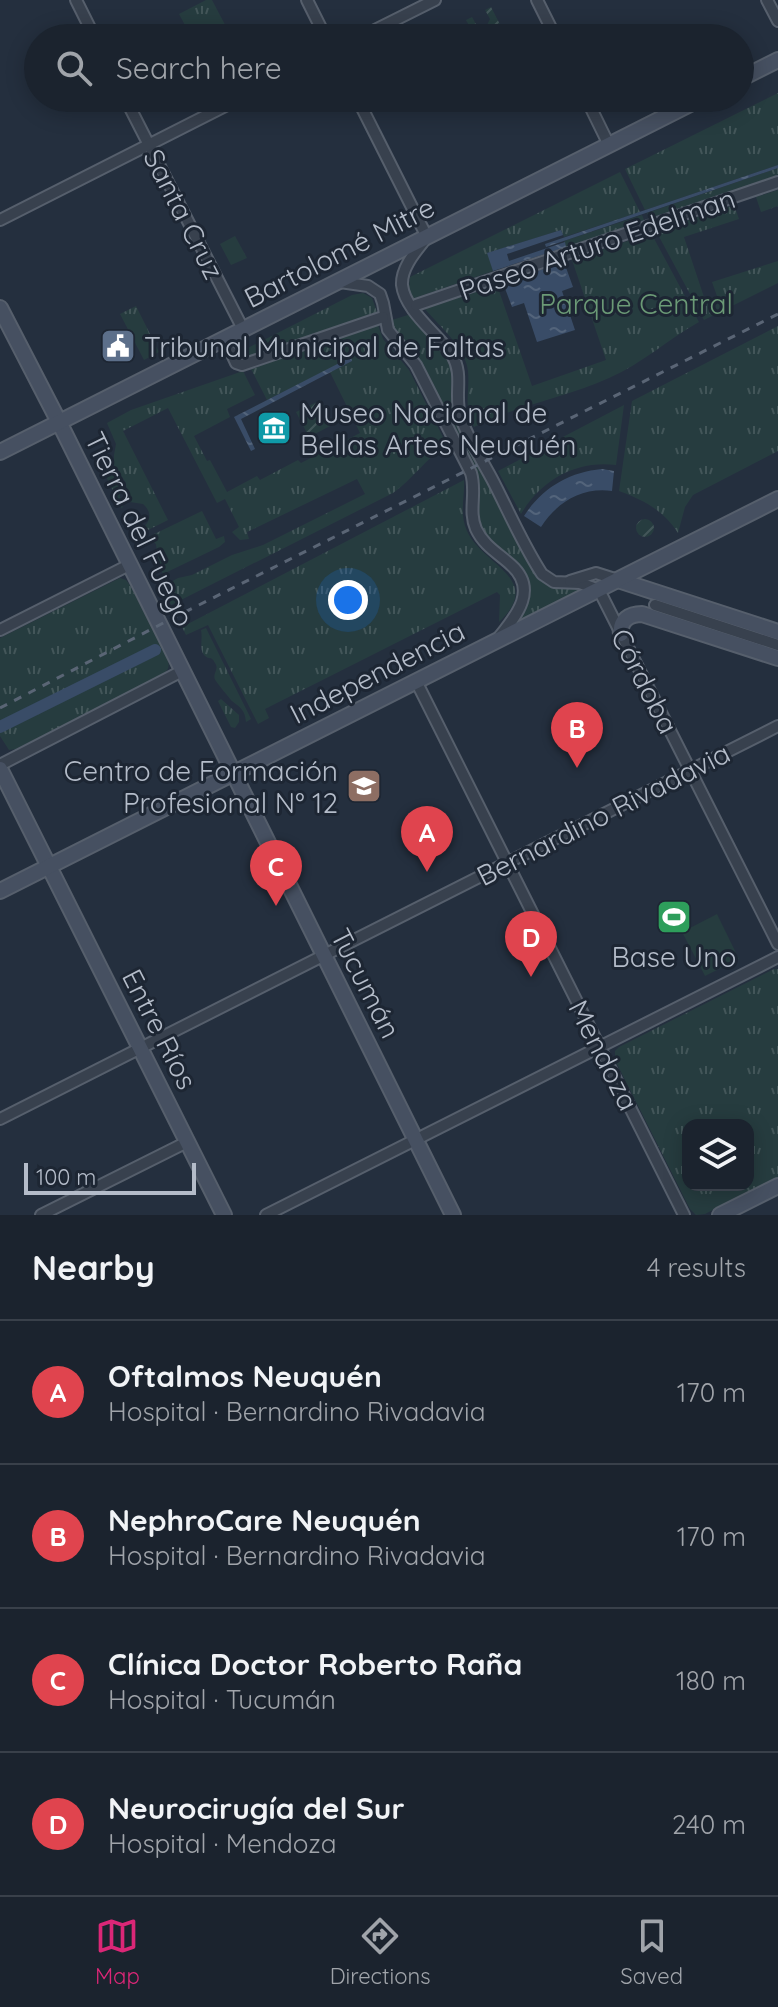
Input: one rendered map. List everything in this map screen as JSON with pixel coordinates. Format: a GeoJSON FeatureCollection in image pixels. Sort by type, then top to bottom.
{"type":"FeatureCollection","features":[{"type":"Feature","properties":{"kind":"main road"},"geometry":{"type":"LineString","coordinates":[[754,72],[778,60]]}},
{"type":"Feature","properties":{"kind":"main road","name":"Bartolomé Mitre"},"geometry":{"type":"LineString","coordinates":[[0,452],[674,112]]}},
{"type":"Feature","properties":{"kind":"main road","name":"Tierra del Fuego"},"geometry":{"type":"LineString","coordinates":[[0,308],[233,774]]}},
{"type":"Feature","properties":{"kind":"main road","name":"Independencia"},"geometry":{"type":"LineString","coordinates":[[0,891],[778,499]]}},
{"type":"Feature","properties":{"kind":"main road"},"geometry":{"type":"LineString","coordinates":[[618,580],[652,604],[778,658]]}},
{"type":"Feature","properties":{"kind":"main road"},"geometry":{"type":"LineString","coordinates":[[621,634],[621,624],[626,619],[652,604],[778,632]]}},
{"type":"Feature","properties":{"kind":"main road","name":"Entre Ríos"},"geometry":{"type":"LineString","coordinates":[[0,767],[224,1215]]}},
{"type":"Feature","properties":{"kind":"main road","name":"Tucumán"},"geometry":{"type":"LineString","coordinates":[[233,774],[453,1215]]}},
{"type":"Feature","properties":{"kind":"main road"},"geometry":{"type":"LineString","coordinates":[[720,1215],[778,1186]]}},
{"type":"Feature","properties":{"kind":"street"},"geometry":{"type":"LineString","coordinates":[[76,0],[88,24]]}},
{"type":"Feature","properties":{"kind":"street"},"geometry":{"type":"LineString","coordinates":[[307,0],[319,24]]}},
{"type":"Feature","properties":{"kind":"street"},"geometry":{"type":"LineString","coordinates":[[387,24],[435,0]]}},
{"type":"Feature","properties":{"kind":"street"},"geometry":{"type":"LineString","coordinates":[[537,0],[549,24]]}},
{"type":"Feature","properties":{"kind":"street"},"geometry":{"type":"LineString","coordinates":[[767,0],[778,21]]}},
{"type":"Feature","properties":{"kind":"street","name":"Santa Cruz"},"geometry":{"type":"LineString","coordinates":[[132,112],[243,329]]}},
{"type":"Feature","properties":{"kind":"street"},"geometry":{"type":"LineString","coordinates":[[0,220],[213,112]]}},
{"type":"Feature","properties":{"kind":"street"},"geometry":{"type":"LineString","coordinates":[[364,112],[427,237],[403,275],[403,287],[405,297],[415,311],[454,358],[459,371],[458,403],[462,420],[537,566],[549,580],[580,583],[599,590]]}},
{"type":"Feature","properties":{"kind":"street"},"geometry":{"type":"LineString","coordinates":[[593,112],[609,145]]}},
{"type":"Feature","properties":{"kind":"street","name":"Paseo Arturo Edelman"},"geometry":{"type":"LineString","coordinates":[[416,305],[778,182]]}},
{"type":"Feature","properties":{"kind":"street"},"geometry":{"type":"LineString","coordinates":[[338,281],[368,286],[380,294],[390,334],[416,365],[471,473],[471,510],[476,530],[485,544],[514,567],[521,578],[524,592],[522,605],[495,641]]}},
{"type":"Feature","properties":{"kind":"street"},"geometry":{"type":"LineString","coordinates":[[231,352],[236,363],[242,365],[383,317]]}},
{"type":"Feature","properties":{"kind":"street"},"geometry":{"type":"LineString","coordinates":[[0,630],[129,565]]}},
{"type":"Feature","properties":{"kind":"street"},"geometry":{"type":"LineString","coordinates":[[565,582],[596,573],[618,580]]}},
{"type":"Feature","properties":{"kind":"street","name":"Córdoba"},"geometry":{"type":"LineString","coordinates":[[599,590],[778,944]]}},
{"type":"Feature","properties":{"kind":"street"},"geometry":{"type":"LineString","coordinates":[[652,604],[778,645]]}},
{"type":"Feature","properties":{"kind":"street"},"geometry":{"type":"LineString","coordinates":[[0,767],[182,671]]}},
{"type":"Feature","properties":{"kind":"street","name":"Mendoza"},"geometry":{"type":"LineString","coordinates":[[416,681],[684,1215]]}},
{"type":"Feature","properties":{"kind":"street","name":"Bernardino Rivadavia"},"geometry":{"type":"LineString","coordinates":[[0,1119],[778,726]]}},
{"type":"Feature","properties":{"kind":"street"},"geometry":{"type":"LineString","coordinates":[[266,1215],[778,957]]}},
{"type":"Feature","properties":{"kind":"street"},"geometry":{"type":"LineString","coordinates":[[41,1215],[187,1142]]}},
{"type":"Feature","properties":{"kind":"green space"},"geometry":{"type":"Polygon","coordinates":[[[212,0],[225,24],[184,24],[179,14],[212,0]]]}},
{"type":"Feature","properties":{"kind":"green space"},"geometry":{"type":"Polygon","coordinates":[[[491,7],[500,24],[488,24],[490,19],[485,10],[491,7]]]}},
{"type":"Feature","properties":{"kind":"green space"},"geometry":{"type":"Polygon","coordinates":[[[472,17],[476,24],[467,22],[472,17]]]}},
{"type":"Feature","properties":{"kind":"green space","name":"Parque Central"},"geometry":{"type":"Polygon","coordinates":[[[778,93],[778,165],[645,210],[625,169],[740,112],[754,112],[754,105],[778,93]]]}},
{"type":"Feature","properties":{"kind":"green space"},"geometry":{"type":"Polygon","coordinates":[[[778,168],[778,175],[650,218],[647,213],[778,168]]]}},
{"type":"Feature","properties":{"kind":"green space","name":"Parque Central"},"geometry":{"type":"Polygon","coordinates":[[[620,172],[640,212],[564,237],[561,230],[488,253],[493,271],[412,299],[410,277],[620,172]]]}},
{"type":"Feature","properties":{"kind":"green space","name":"Parque Central"},"geometry":{"type":"Polygon","coordinates":[[[778,190],[778,206],[761,212],[756,197],[778,190]]]}},
{"type":"Feature","properties":{"kind":"green space","name":"Parque Central"},"geometry":{"type":"Polygon","coordinates":[[[734,205],[739,219],[684,237],[705,300],[717,296],[712,282],[778,261],[778,283],[704,320],[656,231],[734,205]]]}},
{"type":"Feature","properties":{"kind":"green space"},"geometry":{"type":"Polygon","coordinates":[[[642,215],[644,220],[566,247],[564,241],[642,215]]]}},
{"type":"Feature","properties":{"kind":"green space","name":"Parque Central"},"geometry":{"type":"Polygon","coordinates":[[[651,233],[699,322],[633,366],[609,378],[474,427],[468,405],[466,362],[457,346],[425,309],[497,285],[532,386],[606,360],[572,260],[651,233]]]}},
{"type":"Feature","properties":{"kind":"green space"},"geometry":{"type":"Polygon","coordinates":[[[235,236],[247,258],[231,265],[220,244],[235,236]]]}},
{"type":"Feature","properties":{"kind":"green space"},"geometry":{"type":"Polygon","coordinates":[[[363,293],[372,298],[377,312],[245,357],[242,351],[352,295],[363,293]]]}},
{"type":"Feature","properties":{"kind":"green space"},"geometry":{"type":"Polygon","coordinates":[[[136,306],[159,352],[144,360],[120,314],[136,306]]]}},
{"type":"Feature","properties":{"kind":"green space"},"geometry":{"type":"Polygon","coordinates":[[[411,314],[449,357],[453,366],[459,424],[539,578],[552,587],[579,589],[514,625],[528,592],[481,531],[475,512],[477,484],[389,321],[411,314]]]}},
{"type":"Feature","properties":{"kind":"green space"},"geometry":{"type":"Polygon","coordinates":[[[378,325],[383,339],[409,370],[447,445],[393,493],[171,605],[162,587],[232,555],[263,545],[365,494],[357,479],[247,532],[249,539],[240,540],[232,532],[239,527],[225,499],[217,503],[168,408],[123,431],[168,520],[144,532],[149,513],[143,504],[127,499],[126,483],[114,465],[116,444],[107,423],[131,410],[243,371],[255,395],[227,409],[230,417],[194,436],[227,492],[257,476],[260,480],[298,460],[301,463],[360,433],[330,372],[352,361],[351,358],[267,400],[251,369],[378,325]]]}},
{"type":"Feature","properties":{"kind":"green space"},"geometry":{"type":"Polygon","coordinates":[[[778,326],[778,451],[693,495],[685,507],[678,533],[653,507],[619,491],[632,401],[778,326]]]}},
{"type":"Feature","properties":{"kind":"green space"},"geometry":{"type":"Polygon","coordinates":[[[321,400],[334,424],[309,437],[296,412],[321,400]]]}},
{"type":"Feature","properties":{"kind":"green space"},"geometry":{"type":"Polygon","coordinates":[[[624,405],[616,465],[587,466],[561,475],[539,491],[521,514],[498,471],[624,405]]]}},
{"type":"Feature","properties":{"kind":"green space"},"geometry":{"type":"Polygon","coordinates":[[[100,449],[106,453],[109,469],[120,483],[122,509],[94,452],[100,449]]]}},
{"type":"Feature","properties":{"kind":"green space"},"geometry":{"type":"Polygon","coordinates":[[[464,480],[463,512],[467,531],[506,573],[516,594],[511,607],[499,622],[500,595],[497,592],[265,709],[269,718],[258,724],[208,625],[186,635],[182,627],[464,480]]]}},
{"type":"Feature","properties":{"kind":"green space"},"geometry":{"type":"Polygon","coordinates":[[[202,511],[216,539],[224,536],[225,542],[163,574],[156,544],[148,537],[202,511]]]}},
{"type":"Feature","properties":{"kind":"green space"},"geometry":{"type":"Polygon","coordinates":[[[641,519],[649,519],[654,528],[652,535],[641,537],[636,532],[636,524],[641,519]]]}},
{"type":"Feature","properties":{"kind":"green space"},"geometry":{"type":"Polygon","coordinates":[[[120,578],[130,585],[167,658],[167,671],[9,750],[0,736],[0,638],[120,578]]]}},
{"type":"Feature","properties":{"kind":"green space"},"geometry":{"type":"Polygon","coordinates":[[[206,628],[251,719],[246,722],[242,710],[216,681],[214,661],[203,653],[201,630],[206,628]]]}},
{"type":"Feature","properties":{"kind":"green space"},"geometry":{"type":"Polygon","coordinates":[[[221,699],[239,715],[235,728],[231,727],[218,701],[221,699]]]}},
{"type":"Feature","properties":{"kind":"green space"},"geometry":{"type":"Polygon","coordinates":[[[717,914],[739,959],[705,976],[682,932],[717,914]]]}},
{"type":"Feature","properties":{"kind":"green space"},"geometry":{"type":"Polygon","coordinates":[[[778,969],[778,1177],[754,1189],[754,1119],[682,1119],[682,1191],[750,1191],[705,1214],[696,1215],[690,1209],[615,1060],[615,1051],[778,969]]]}},
{"type":"Feature","properties":{"kind":"water"},"geometry":{"type":"Polygon","coordinates":[[[778,165],[778,168],[546,247],[545,244],[778,165]]]}},
{"type":"Feature","properties":{"kind":"water"},"geometry":{"type":"Polygon","coordinates":[[[561,230],[563,235],[507,254],[509,261],[565,242],[566,247],[493,271],[487,253],[561,230]]]}},
{"type":"Feature","properties":{"kind":"water"},"geometry":{"type":"Polygon","coordinates":[[[564,262],[573,287],[562,291],[575,330],[537,342],[524,303],[512,307],[503,283],[564,262]]]}},
{"type":"Feature","properties":{"kind":"water"},"geometry":{"type":"Polygon","coordinates":[[[351,357],[352,361],[241,419],[255,449],[251,451],[234,417],[351,357]]]}},
{"type":"Feature","properties":{"kind":"water"},"geometry":{"type":"Polygon","coordinates":[[[602,469],[614,471],[612,491],[590,491],[571,498],[555,510],[541,527],[524,516],[539,497],[557,483],[602,469]]]}},
{"type":"Feature","properties":{"kind":"waterway"},"geometry":{"type":"LineString","coordinates":[[0,727],[155,650]]}},
{"type":"Feature","properties":{"kind":"railway"},"geometry":{"type":"LineString","coordinates":[[0,708],[778,314]]}},
{"type":"Feature","properties":{"kind":"place","name":"Tribunal Municipal de Faltas"},"geometry":{"type":"Point","coordinates":[118,346]}},
{"type":"Feature","properties":{"kind":"place","name":"Museo Nacional de Bellas Artes Neuquén"},"geometry":{"type":"Point","coordinates":[274,428]}},
{"type":"Feature","properties":{"kind":"place","name":"NephroCare Neuquén"},"geometry":{"type":"Point","coordinates":[577,768]}},
{"type":"Feature","properties":{"kind":"place","name":"Centro de Formación Profesional N° 12"},"geometry":{"type":"Point","coordinates":[364,786]}},
{"type":"Feature","properties":{"kind":"place","name":"Oftalmos Neuquén"},"geometry":{"type":"Point","coordinates":[427,872]}},
{"type":"Feature","properties":{"kind":"place","name":"Clínica Doctor Roberto Raña"},"geometry":{"type":"Point","coordinates":[276,906]}},
{"type":"Feature","properties":{"kind":"place","name":"Base Uno"},"geometry":{"type":"Point","coordinates":[674,917]}},
{"type":"Feature","properties":{"kind":"place","name":"Neurocirugía del Sur"},"geometry":{"type":"Point","coordinates":[531,977]}}]}
